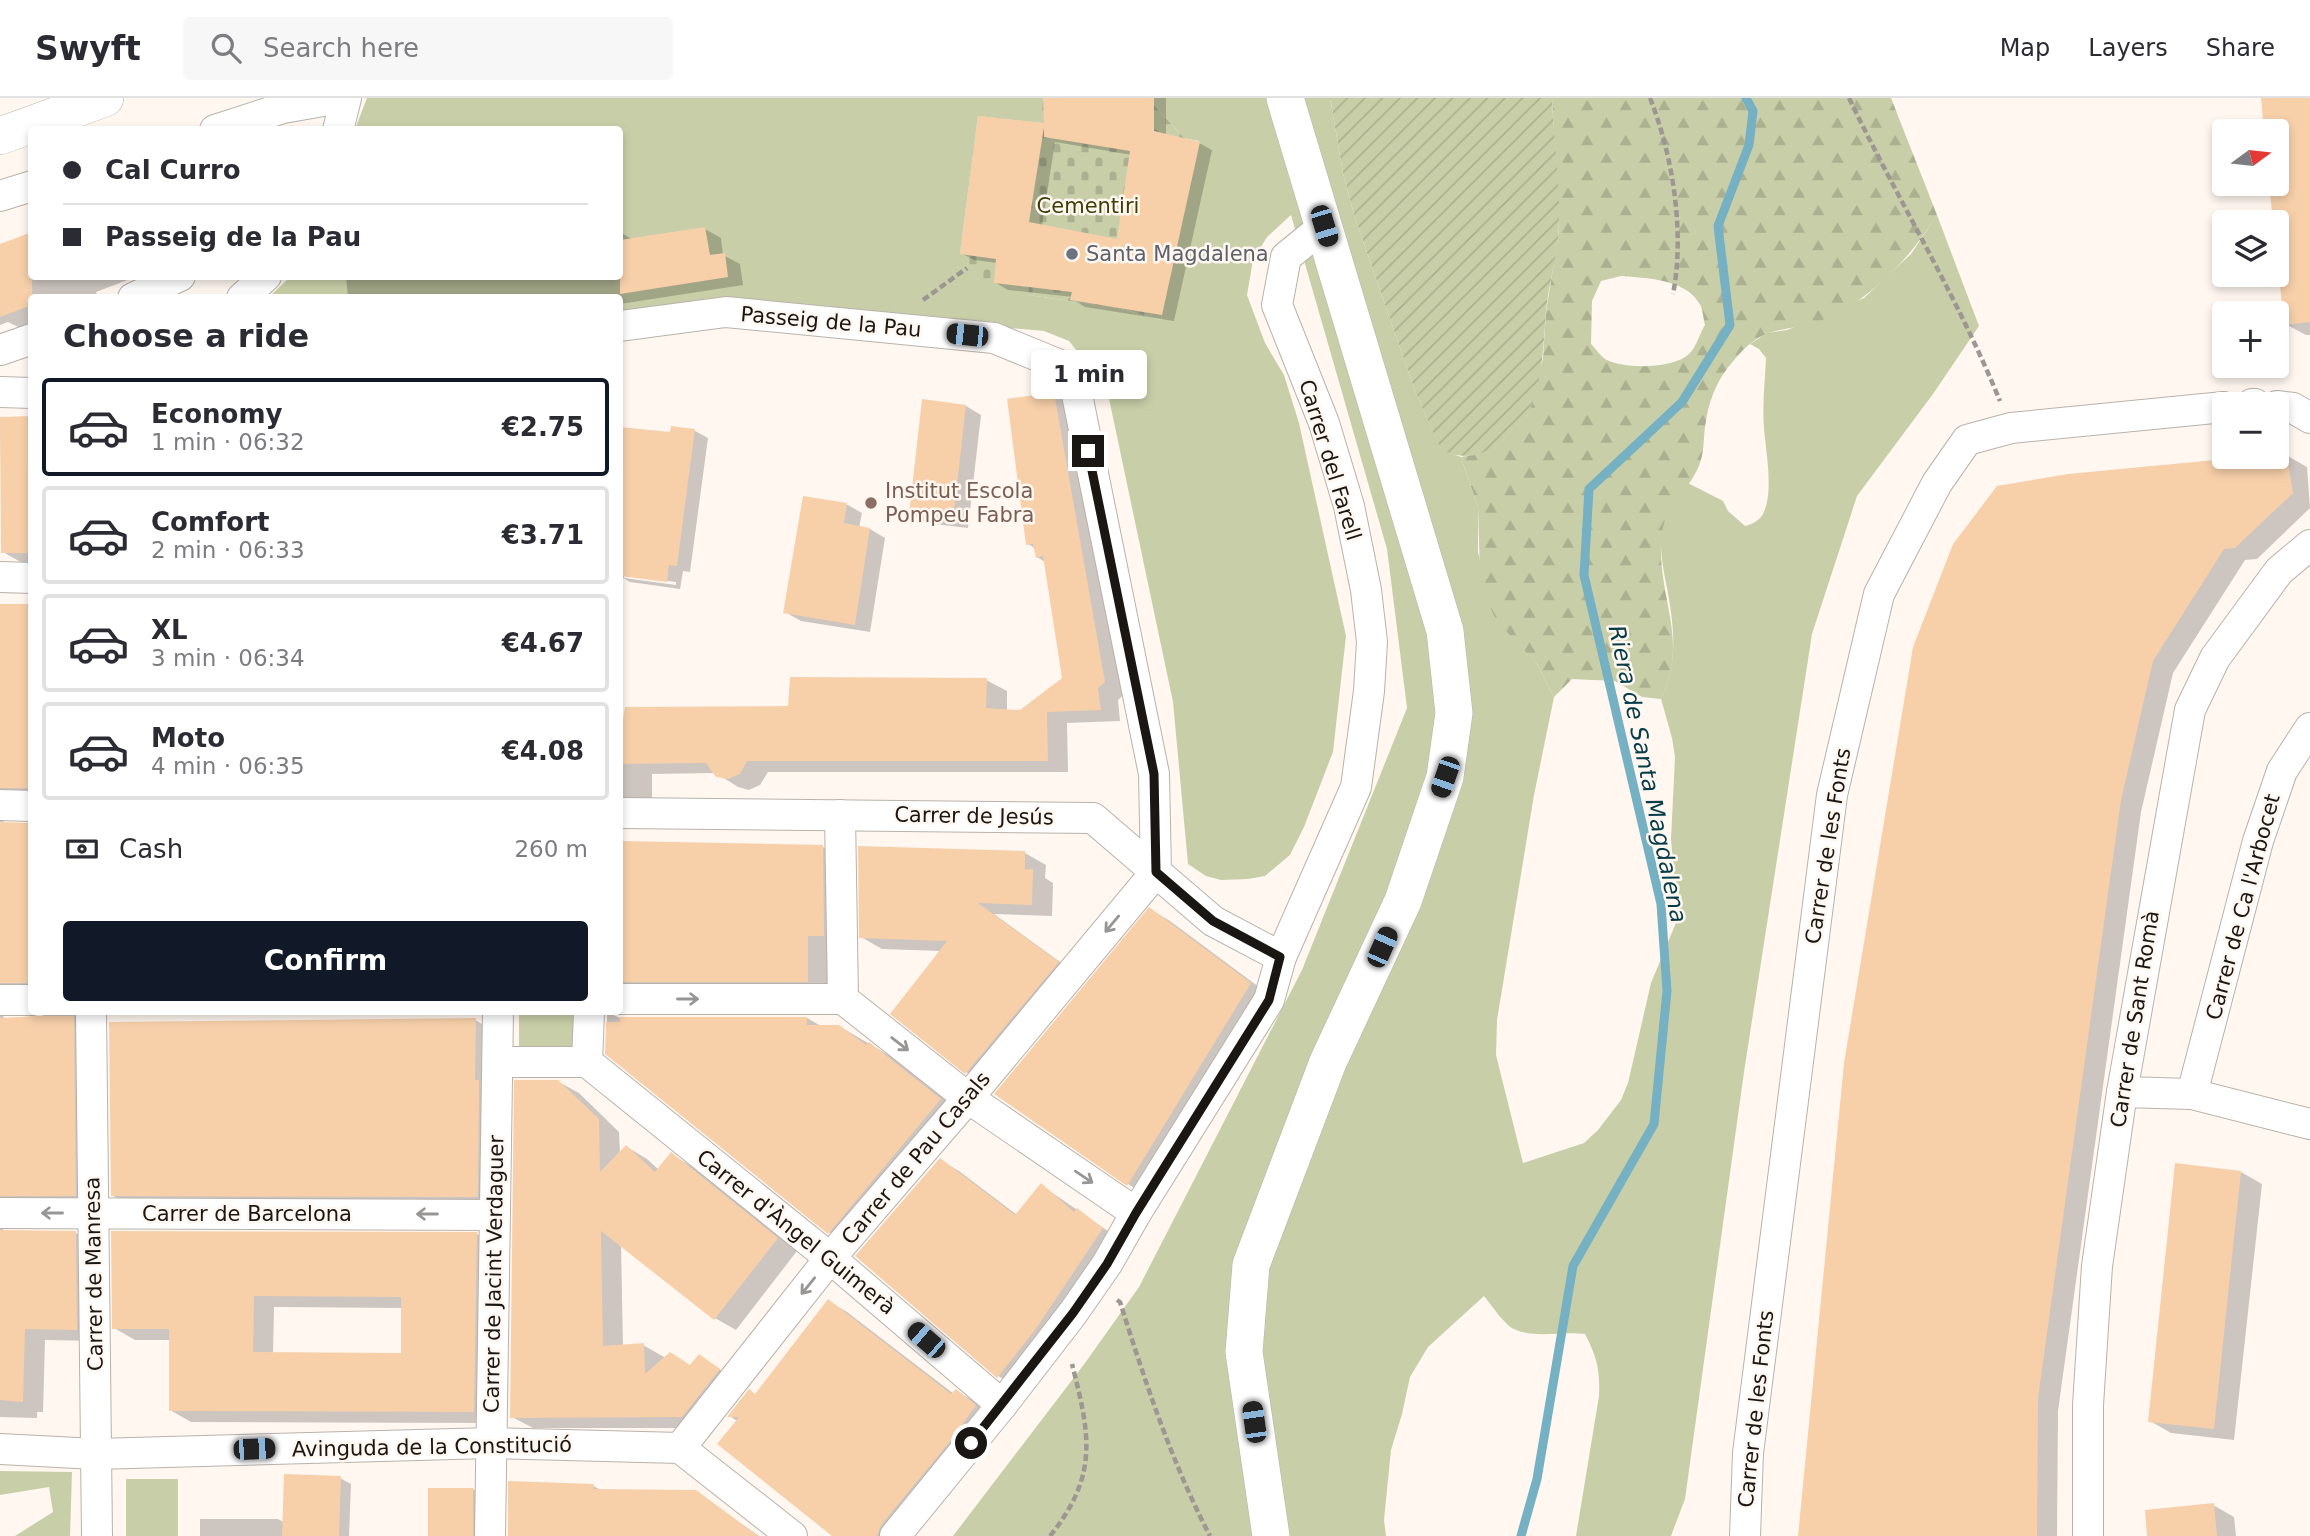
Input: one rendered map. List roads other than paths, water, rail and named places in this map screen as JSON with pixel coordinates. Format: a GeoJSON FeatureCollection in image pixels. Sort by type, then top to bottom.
{"type":"FeatureCollection","features":[{"type":"Feature","properties":{"kind":"street"},"geometry":{"type":"LineString","coordinates":[[0,136],[105,98]]}},
{"type":"Feature","properties":{"kind":"street"},"geometry":{"type":"LineString","coordinates":[[230,126],[340,98]]}},
{"type":"Feature","properties":{"kind":"street"},"geometry":{"type":"LineString","coordinates":[[339,126],[346,98]]}},
{"type":"Feature","properties":{"kind":"street"},"geometry":{"type":"LineString","coordinates":[[1271,1536],[1244,1352],[1251,1265],[1328,1062],[1403,901],[1445,777],[1454,713],[1445,631],[1285,98]]}},
{"type":"Feature","properties":{"kind":"street"},"geometry":{"type":"LineString","coordinates":[[0,196],[28,188]]}},
{"type":"Feature","properties":{"kind":"street","name":"Carrer del Farell"},"geometry":{"type":"LineString","coordinates":[[1002,1405],[1107,1264],[1269,1000],[1280,957],[1356,787],[1372,642],[1366,590],[1349,506],[1324,423],[1277,305],[1286,257],[1324,226]]}},
{"type":"Feature","properties":{"kind":"street"},"geometry":{"type":"LineString","coordinates":[[142,294],[171,280]]}},
{"type":"Feature","properties":{"kind":"street"},"geometry":{"type":"LineString","coordinates":[[246,294],[262,280]]}},
{"type":"Feature","properties":{"kind":"street","name":"Passeig de la Pau"},"geometry":{"type":"LineString","coordinates":[[623,326],[726,312],[994,338],[1072,370],[1154,774],[1156,872]]}},
{"type":"Feature","properties":{"kind":"street"},"geometry":{"type":"LineString","coordinates":[[0,350],[28,340]]}},
{"type":"Feature","properties":{"kind":"street"},"geometry":{"type":"LineString","coordinates":[[0,391],[28,393]]}},
{"type":"Feature","properties":{"kind":"street","name":"Carrer de les Fonts"},"geometry":{"type":"LineString","coordinates":[[1745,1536],[1748,1452],[1832,795],[1879,594],[1937,483],[1967,440],[2011,428],[2212,408]]}},
{"type":"Feature","properties":{"kind":"street"},"geometry":{"type":"LineString","coordinates":[[2289,408],[2310,418]]}},
{"type":"Feature","properties":{"kind":"street","name":"Carrer de Sant Romà"},"geometry":{"type":"LineString","coordinates":[[2088,1536],[2088,1405],[2097,1266],[2122,1092],[2190,710],[2215,658],[2279,571],[2310,545]]}},
{"type":"Feature","properties":{"kind":"street"},"geometry":{"type":"LineString","coordinates":[[0,577],[28,578]]}},
{"type":"Feature","properties":{"kind":"street","name":"Carrer de Ca l'Arbocet"},"geometry":{"type":"LineString","coordinates":[[2192,1094],[2258,841],[2282,771],[2310,728]]}},
{"type":"Feature","properties":{"kind":"street"},"geometry":{"type":"LineString","coordinates":[[0,805],[28,806]]}},
{"type":"Feature","properties":{"kind":"street","name":"Carrer de Jesús"},"geometry":{"type":"LineString","coordinates":[[623,813],[1093,818],[1213,921],[1280,957]]}},
{"type":"Feature","properties":{"kind":"street"},"geometry":{"type":"LineString","coordinates":[[839,815],[843,999]]}},
{"type":"Feature","properties":{"kind":"street","name":"Carrer de Pau Casals"},"geometry":{"type":"LineString","coordinates":[[680,1448],[830,1258],[968,1098],[1156,872]]}},
{"type":"Feature","properties":{"kind":"street"},"geometry":{"type":"LineString","coordinates":[[623,999],[843,999],[968,1098],[1136,1213]]}},
{"type":"Feature","properties":{"kind":"street"},"geometry":{"type":"LineString","coordinates":[[0,1000],[28,1000]]}},
{"type":"Feature","properties":{"kind":"street","name":"Carrer de Manresa"},"geometry":{"type":"LineString","coordinates":[[92,1015],[97,1536]]}},
{"type":"Feature","properties":{"kind":"street","name":"Carrer de Jacint Verdaguer"},"geometry":{"type":"LineString","coordinates":[[490,1536],[498,1015]]}},
{"type":"Feature","properties":{"kind":"street"},"geometry":{"type":"LineString","coordinates":[[498,1062],[587,1062],[589,1015]]}},
{"type":"Feature","properties":{"kind":"street","name":"Carrer d'Àngel Guimerà"},"geometry":{"type":"LineString","coordinates":[[587,1062],[830,1258],[1002,1405]]}},
{"type":"Feature","properties":{"kind":"street"},"geometry":{"type":"LineString","coordinates":[[2122,1092],[2192,1094],[2310,1124]]}},
{"type":"Feature","properties":{"kind":"street","name":"Carrer de Barcelona"},"geometry":{"type":"LineString","coordinates":[[0,1213],[495,1214]]}},
{"type":"Feature","properties":{"kind":"street"},"geometry":{"type":"LineString","coordinates":[[895,1536],[1002,1405]]}},
{"type":"Feature","properties":{"kind":"street","name":"Avinguda de la Constitució"},"geometry":{"type":"LineString","coordinates":[[0,1449],[96,1454],[491,1443],[680,1448]]}},
{"type":"Feature","properties":{"kind":"street"},"geometry":{"type":"LineString","coordinates":[[680,1448],[792,1536]]}},
{"type":"Feature","properties":{"kind":"waterway","name":"Riera de Santa Magdalena"},"geometry":{"type":"LineString","coordinates":[[1521,1536],[1537,1479],[1573,1266],[1654,1124],[1667,991],[1661,904],[1584,575],[1589,489],[1682,402],[1730,325],[1718,226],[1749,145],[1753,111],[1746,98]]}},
{"type":"Feature","properties":{"kind":"place","name":"Santa Magdalena"},"geometry":{"type":"Point","coordinates":[1072,254]}},
{"type":"Feature","properties":{"kind":"place","name":"Institut Escola Pompeu Fabra"},"geometry":{"type":"Point","coordinates":[871,503]}},
{"type":"Feature","properties":{"kind":"park label","name":"Cementiri"},"geometry":{"type":"Point","coordinates":[1088,206]}}]}
